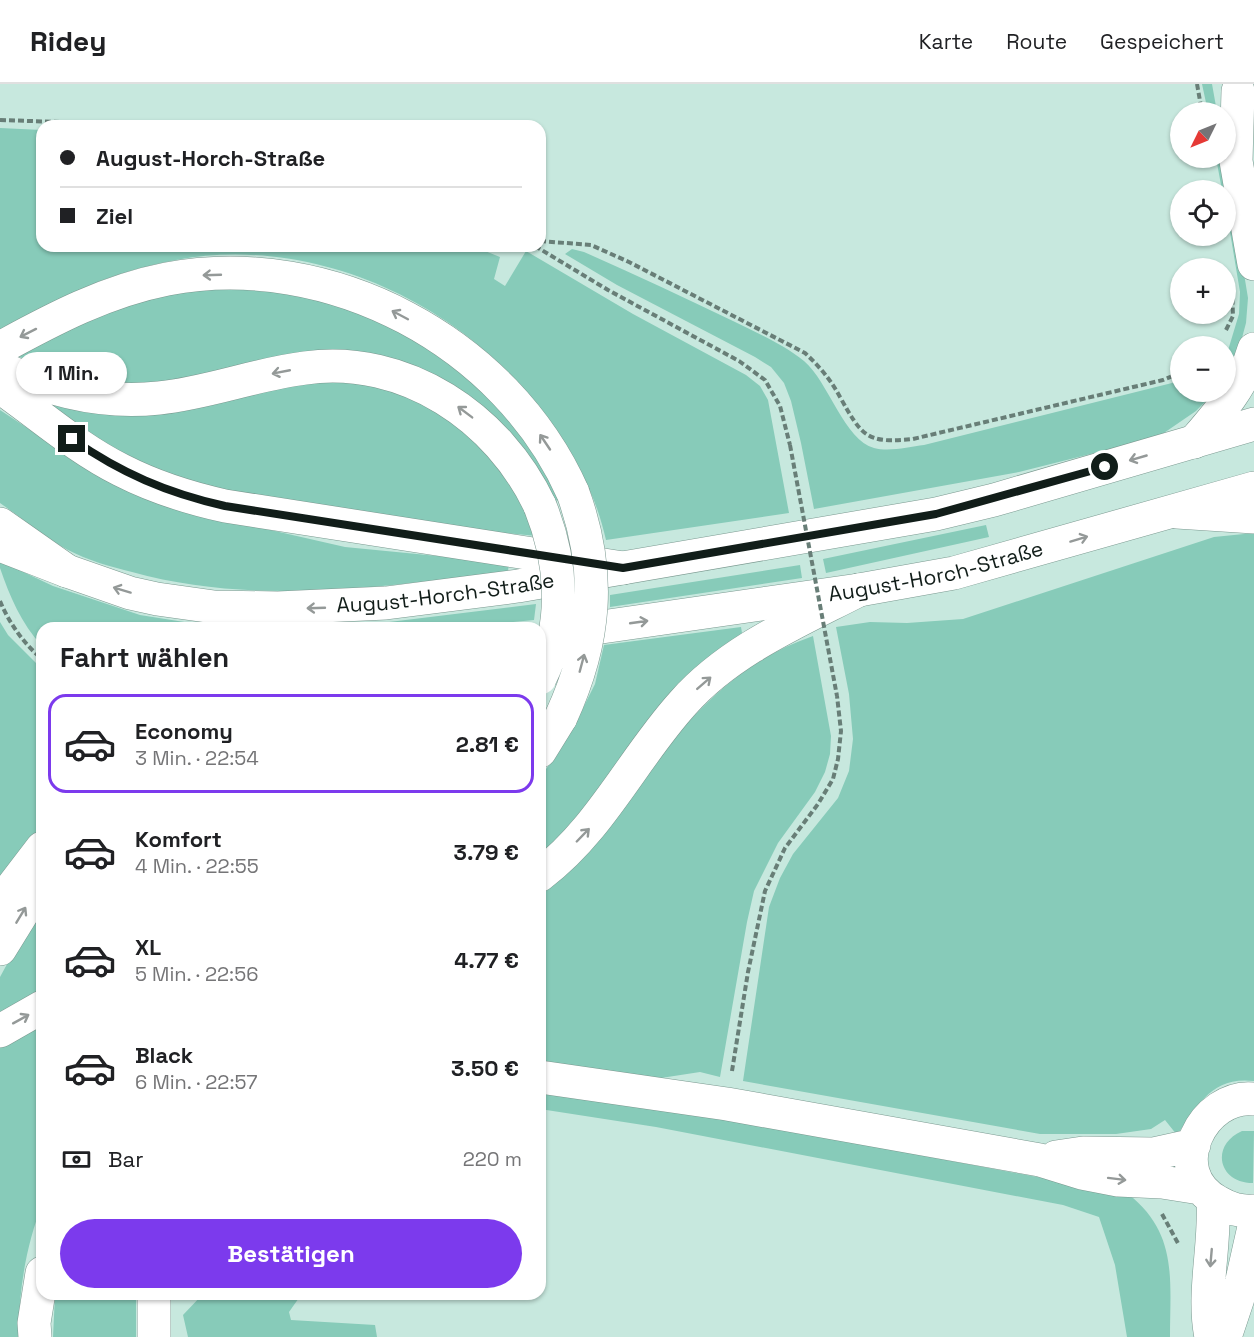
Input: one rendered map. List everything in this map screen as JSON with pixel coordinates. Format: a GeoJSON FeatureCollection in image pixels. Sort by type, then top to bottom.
{"type":"FeatureCollection","features":[{"type":"Feature","properties":{"kind":"main road"},"geometry":{"type":"LineString","coordinates":[[1237,88],[1254,131]]}},
{"type":"Feature","properties":{"kind":"main road"},"geometry":{"type":"LineString","coordinates":[[1237,88],[1236,161],[1242,271]]}},
{"type":"Feature","properties":{"kind":"main road"},"geometry":{"type":"LineString","coordinates":[[0,348],[118,291],[169,279],[241,274],[295,279],[359,296],[399,314],[449,344],[478,367],[525,414],[562,470],[573,494],[587,541],[591,568],[591,614],[581,667],[561,717],[546,741]]}},
{"type":"Feature","properties":{"kind":"main road"},"geometry":{"type":"LineString","coordinates":[[1194,442],[1232,394],[1243,377],[1254,350]]}},
{"type":"Feature","properties":{"kind":"main road"},"geometry":{"type":"LineString","coordinates":[[0,367],[65,392],[109,398],[158,398],[191,393],[306,367],[349,367],[389,373],[410,380],[436,394],[479,423],[518,469],[533,490],[540,506],[554,546],[559,592],[556,628],[546,663]]}},
{"type":"Feature","properties":{"kind":"main road"},"geometry":{"type":"LineString","coordinates":[[0,387],[40,417],[119,469],[152,484],[195,499],[225,506],[623,568]]}},
{"type":"Feature","properties":{"kind":"main road","name":"August-Horch-Straße"},"geometry":{"type":"LineString","coordinates":[[0,524],[67,571],[112,587],[157,599],[214,607],[278,608],[386,603],[518,586],[936,514],[994,500],[1254,424]]}},
{"type":"Feature","properties":{"kind":"main road","name":"August-Horch-Straße"},"geometry":{"type":"LineString","coordinates":[[546,635],[859,590],[954,573],[1254,488]]}},
{"type":"Feature","properties":{"kind":"main road"},"geometry":{"type":"LineString","coordinates":[[1169,512],[1254,517]]}},
{"type":"Feature","properties":{"kind":"main road"},"geometry":{"type":"LineString","coordinates":[[0,545],[67,571]]}},
{"type":"Feature","properties":{"kind":"main road"},"geometry":{"type":"LineString","coordinates":[[546,869],[589,828],[666,723],[700,685],[758,643],[859,590]]}},
{"type":"Feature","properties":{"kind":"main road"},"geometry":{"type":"LineString","coordinates":[[0,903],[36,856]]}},
{"type":"Feature","properties":{"kind":"main road"},"geometry":{"type":"LineString","coordinates":[[0,949],[36,891]]}},
{"type":"Feature","properties":{"kind":"main road"},"geometry":{"type":"LineString","coordinates":[[0,1031],[36,1010]]}},
{"type":"Feature","properties":{"kind":"main road"},"geometry":{"type":"LineString","coordinates":[[546,1078],[727,1104],[1040,1160],[1091,1175],[1118,1180],[1152,1182],[1206,1194],[1229,1209],[1254,1211]]}},
{"type":"Feature","properties":{"kind":"main road"},"geometry":{"type":"LineString","coordinates":[[1211,1337],[1208,1320],[1214,1218],[1206,1194],[1193,1175],[1190,1159],[1194,1145],[1208,1118],[1232,1102],[1248,1098],[1254,1099]]}},
{"type":"Feature","properties":{"kind":"main road"},"geometry":{"type":"LineString","coordinates":[[1040,1160],[1083,1153],[1159,1154],[1194,1145]]}},
{"type":"Feature","properties":{"kind":"main road"},"geometry":{"type":"LineString","coordinates":[[1225,1337],[1239,1298],[1254,1227]]}},
{"type":"Feature","properties":{"kind":"main road"},"geometry":{"type":"LineString","coordinates":[[34,1337],[38,1300]]}},
{"type":"Feature","properties":{"kind":"main road"},"geometry":{"type":"LineString","coordinates":[[154,1300],[154,1337]]}},
{"type":"Feature","properties":{"kind":"path"},"geometry":{"type":"LineString","coordinates":[[1197,84],[1200,102]]}},
{"type":"Feature","properties":{"kind":"path"},"geometry":{"type":"LineString","coordinates":[[0,120],[36,121]]}},
{"type":"Feature","properties":{"kind":"path"},"geometry":{"type":"LineString","coordinates":[[546,241],[591,245],[629,262],[805,353],[821,368],[840,396],[852,421],[864,433],[878,440],[913,439],[1170,377]]}},
{"type":"Feature","properties":{"kind":"path"},"geometry":{"type":"LineString","coordinates":[[545,252],[608,290],[739,361],[765,380],[780,406],[790,445],[842,731],[833,779],[818,804],[785,848],[765,891],[748,972],[727,1104]]}},
{"type":"Feature","properties":{"kind":"path"},"geometry":{"type":"LineString","coordinates":[[1223,336],[1233,316],[1242,271]]}},
{"type":"Feature","properties":{"kind":"path"},"geometry":{"type":"LineString","coordinates":[[0,602],[17,631],[36,652]]}},
{"type":"Feature","properties":{"kind":"path"},"geometry":{"type":"LineString","coordinates":[[1152,1182],[1156,1204],[1182,1251]]}},
{"type":"Feature","properties":{"kind":"green space"},"geometry":{"type":"Polygon","coordinates":[[[1202,84],[1212,84],[1215,102],[1206,102],[1202,84]]]}},
{"type":"Feature","properties":{"kind":"green space"},"geometry":{"type":"Polygon","coordinates":[[[0,128],[36,130],[36,252],[488,252],[500,257],[494,279],[505,286],[525,252],[528,252],[633,314],[746,375],[760,386],[768,400],[789,513],[606,540],[592,495],[559,434],[520,384],[473,341],[420,305],[362,278],[302,261],[239,255],[155,264],[93,284],[0,330],[0,128]]]}},
{"type":"Feature","properties":{"kind":"green space"},"geometry":{"type":"Polygon","coordinates":[[[1218,168],[1227,168],[1229,180],[1220,180],[1218,168]]]}},
{"type":"Feature","properties":{"kind":"green space"},"geometry":{"type":"Polygon","coordinates":[[[1236,225],[1248,298],[1246,323],[1236,356],[1236,336],[1232,336],[1239,314],[1240,292],[1232,246],[1236,246],[1236,225]]]}},
{"type":"Feature","properties":{"kind":"green space"},"geometry":{"type":"Polygon","coordinates":[[[572,249],[584,252],[760,334],[787,349],[813,370],[854,434],[874,448],[892,449],[924,445],[1170,384],[1170,402],[1205,402],[1196,411],[1158,437],[1019,472],[814,509],[791,401],[784,383],[771,367],[617,285],[565,254],[572,249]]]}},
{"type":"Feature","properties":{"kind":"green space"},"geometry":{"type":"Polygon","coordinates":[[[206,287],[311,295],[383,320],[476,380],[524,436],[561,499],[552,502],[447,382],[108,384],[51,372],[18,356],[65,331],[131,302],[206,287]]]}},
{"type":"Feature","properties":{"kind":"green space"},"geometry":{"type":"Polygon","coordinates":[[[322,377],[384,385],[462,424],[508,475],[537,536],[483,531],[226,492],[146,468],[48,408],[57,401],[322,377]]]}},
{"type":"Feature","properties":{"kind":"green space"},"geometry":{"type":"Polygon","coordinates":[[[0,410],[74,459],[166,506],[345,547],[509,563],[508,571],[415,583],[272,591],[178,582],[99,563],[59,545],[0,503],[0,410]]]}},
{"type":"Feature","properties":{"kind":"green space"},"geometry":{"type":"Polygon","coordinates":[[[986,525],[989,537],[826,573],[823,559],[986,525]]]}},
{"type":"Feature","properties":{"kind":"green space"},"geometry":{"type":"Polygon","coordinates":[[[1254,533],[1254,1081],[1227,1083],[1216,1088],[1199,1104],[1177,1135],[1165,1120],[1151,1129],[1116,1134],[1040,1134],[743,1081],[769,907],[780,878],[793,854],[838,798],[849,771],[853,739],[849,694],[836,627],[870,622],[907,623],[963,619],[1214,537],[1254,533]]]}},
{"type":"Feature","properties":{"kind":"green space"},"geometry":{"type":"Polygon","coordinates":[[[0,561],[53,586],[140,615],[184,622],[36,622],[36,638],[17,609],[0,568],[0,561]]]}},
{"type":"Feature","properties":{"kind":"green space"},"geometry":{"type":"Polygon","coordinates":[[[800,565],[802,578],[610,607],[610,595],[800,565]]]}},
{"type":"Feature","properties":{"kind":"green space"},"geometry":{"type":"Polygon","coordinates":[[[536,604],[534,620],[389,622],[536,604]]]}},
{"type":"Feature","properties":{"kind":"green space"},"geometry":{"type":"Polygon","coordinates":[[[0,622],[8,635],[36,663],[36,837],[0,882],[0,622]]]}},
{"type":"Feature","properties":{"kind":"green space"},"geometry":{"type":"Polygon","coordinates":[[[741,627],[743,639],[546,851],[546,769],[576,722],[595,684],[604,645],[741,627]]]}},
{"type":"Feature","properties":{"kind":"green space"},"geometry":{"type":"Polygon","coordinates":[[[813,636],[831,736],[830,754],[825,772],[815,792],[778,843],[754,891],[720,1077],[700,1072],[648,1080],[546,1064],[546,889],[580,859],[676,735],[699,711],[723,688],[780,650],[813,636]]]}},
{"type":"Feature","properties":{"kind":"green space"},"geometry":{"type":"Polygon","coordinates":[[[36,911],[36,995],[0,1015],[0,977],[36,911]]]}},
{"type":"Feature","properties":{"kind":"green space"},"geometry":{"type":"Polygon","coordinates":[[[36,1024],[36,1220],[24,1270],[19,1337],[0,1337],[0,1043],[36,1024]]]}},
{"type":"Feature","properties":{"kind":"green space"},"geometry":{"type":"Polygon","coordinates":[[[546,1089],[722,1118],[1128,1194],[1144,1209],[1156,1225],[1168,1258],[1170,1337],[1127,1337],[1115,1265],[1099,1217],[1063,1205],[656,1127],[546,1110],[546,1089]]]}},
{"type":"Feature","properties":{"kind":"green space"},"geometry":{"type":"Polygon","coordinates":[[[1242,1131],[1254,1131],[1253,1183],[1232,1177],[1222,1162],[1225,1145],[1242,1131]]]}},
{"type":"Feature","properties":{"kind":"green space"},"geometry":{"type":"Polygon","coordinates":[[[55,1300],[136,1300],[136,1337],[53,1337],[55,1300]]]}},
{"type":"Feature","properties":{"kind":"green space"},"geometry":{"type":"Polygon","coordinates":[[[197,1300],[297,1300],[289,1312],[291,1320],[375,1325],[377,1337],[188,1337],[183,1315],[197,1300]]]}},
{"type":"Feature","properties":{"kind":"route"},"geometry":{"type":"LineString","coordinates":[[72,439],[97,456],[143,481],[195,499],[225,506],[623,568],[936,514],[994,500],[1105,467]]}}]}
